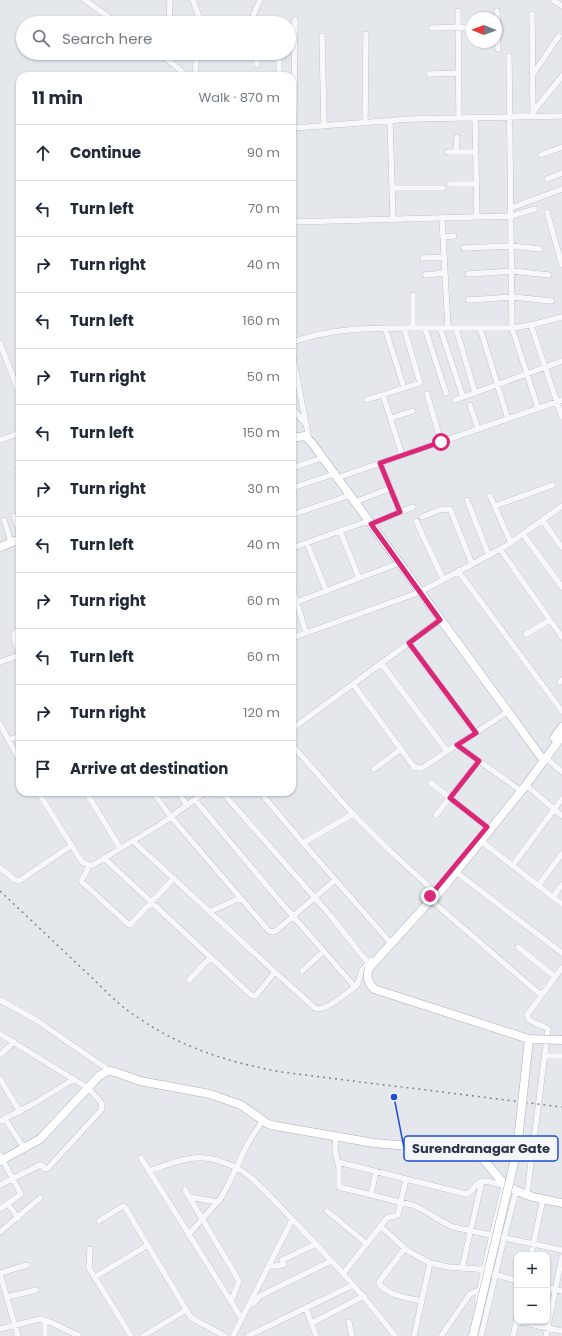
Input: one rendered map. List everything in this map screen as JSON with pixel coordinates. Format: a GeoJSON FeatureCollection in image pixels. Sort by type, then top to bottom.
{"type":"FeatureCollection","features":[{"type":"Feature","properties":{"kind":"main road"},"geometry":{"type":"LineString","coordinates":[[296,437],[305,436],[309,440],[507,712],[543,759]]}},
{"type":"Feature","properties":{"kind":"main road"},"geometry":{"type":"LineString","coordinates":[[0,546],[16,540]]}},
{"type":"Feature","properties":{"kind":"main road"},"geometry":{"type":"LineString","coordinates":[[562,727],[526,785],[456,872],[368,966],[367,979],[369,985],[374,989],[529,1039],[562,1040]]}},
{"type":"Feature","properties":{"kind":"main road"},"geometry":{"type":"LineString","coordinates":[[430,901],[434,891],[517,788],[562,736]]}},
{"type":"Feature","properties":{"kind":"main road"},"geometry":{"type":"LineString","coordinates":[[473,1336],[517,1150],[529,1039]]}},
{"type":"Feature","properties":{"kind":"main road"},"geometry":{"type":"LineString","coordinates":[[1,1158],[40,1139],[100,1076],[110,1071],[140,1081],[210,1094],[227,1099],[250,1110],[268,1124],[276,1126],[374,1143],[468,1151],[477,1154],[484,1159],[505,1184],[516,1191],[562,1203]]}},
{"type":"Feature","properties":{"kind":"street"},"geometry":{"type":"LineString","coordinates":[[85,0],[107,16]]}},
{"type":"Feature","properties":{"kind":"street"},"geometry":{"type":"LineString","coordinates":[[169,16],[170,0]]}},
{"type":"Feature","properties":{"kind":"street"},"geometry":{"type":"LineString","coordinates":[[193,0],[199,16]]}},
{"type":"Feature","properties":{"kind":"street"},"geometry":{"type":"LineString","coordinates":[[253,16],[260,0]]}},
{"type":"Feature","properties":{"kind":"street"},"geometry":{"type":"LineString","coordinates":[[554,0],[562,6]]}},
{"type":"Feature","properties":{"kind":"street"},"geometry":{"type":"LineString","coordinates":[[458,11],[459,118]]}},
{"type":"Feature","properties":{"kind":"street"},"geometry":{"type":"LineString","coordinates":[[532,14],[533,115]]}},
{"type":"Feature","properties":{"kind":"street"},"geometry":{"type":"LineString","coordinates":[[432,28],[466,27]]}},
{"type":"Feature","properties":{"kind":"street"},"geometry":{"type":"LineString","coordinates":[[365,122],[366,34]]}},
{"type":"Feature","properties":{"kind":"street"},"geometry":{"type":"LineString","coordinates":[[322,36],[324,126]]}},
{"type":"Feature","properties":{"kind":"street"},"geometry":{"type":"LineString","coordinates":[[533,74],[561,37]]}},
{"type":"Feature","properties":{"kind":"street"},"geometry":{"type":"LineString","coordinates":[[509,56],[512,328],[538,408]]}},
{"type":"Feature","properties":{"kind":"street"},"geometry":{"type":"LineString","coordinates":[[172,60],[183,72]]}},
{"type":"Feature","properties":{"kind":"street"},"geometry":{"type":"LineString","coordinates":[[195,72],[196,60]]}},
{"type":"Feature","properties":{"kind":"street"},"geometry":{"type":"LineString","coordinates":[[257,60],[257,65]]}},
{"type":"Feature","properties":{"kind":"street"},"geometry":{"type":"LineString","coordinates":[[279,60],[279,70]]}},
{"type":"Feature","properties":{"kind":"street"},"geometry":{"type":"LineString","coordinates":[[294,60],[294,72]]}},
{"type":"Feature","properties":{"kind":"street"},"geometry":{"type":"LineString","coordinates":[[429,74],[458,73]]}},
{"type":"Feature","properties":{"kind":"street"},"geometry":{"type":"LineString","coordinates":[[533,115],[562,76]]}},
{"type":"Feature","properties":{"kind":"street"},"geometry":{"type":"LineString","coordinates":[[296,132],[324,126],[411,119],[510,118],[533,115],[561,118]]}},
{"type":"Feature","properties":{"kind":"street"},"geometry":{"type":"LineString","coordinates":[[475,118],[477,217]]}},
{"type":"Feature","properties":{"kind":"street"},"geometry":{"type":"LineString","coordinates":[[390,121],[393,219]]}},
{"type":"Feature","properties":{"kind":"street"},"geometry":{"type":"LineString","coordinates":[[456,137],[456,152]]}},
{"type":"Feature","properties":{"kind":"street"},"geometry":{"type":"LineString","coordinates":[[541,156],[562,146]]}},
{"type":"Feature","properties":{"kind":"street"},"geometry":{"type":"LineString","coordinates":[[448,152],[476,152]]}},
{"type":"Feature","properties":{"kind":"street"},"geometry":{"type":"LineString","coordinates":[[547,178],[562,173]]}},
{"type":"Feature","properties":{"kind":"street"},"geometry":{"type":"LineString","coordinates":[[450,184],[476,184]]}},
{"type":"Feature","properties":{"kind":"street"},"geometry":{"type":"LineString","coordinates":[[392,188],[443,188]]}},
{"type":"Feature","properties":{"kind":"street"},"geometry":{"type":"LineString","coordinates":[[511,208],[562,189]]}},
{"type":"Feature","properties":{"kind":"street"},"geometry":{"type":"LineString","coordinates":[[296,222],[511,216],[535,209]]}},
{"type":"Feature","properties":{"kind":"street"},"geometry":{"type":"LineString","coordinates":[[547,212],[562,265]]}},
{"type":"Feature","properties":{"kind":"street"},"geometry":{"type":"LineString","coordinates":[[442,218],[448,328]]}},
{"type":"Feature","properties":{"kind":"street"},"geometry":{"type":"LineString","coordinates":[[443,237],[454,236]]}},
{"type":"Feature","properties":{"kind":"street"},"geometry":{"type":"LineString","coordinates":[[464,248],[511,246],[540,249]]}},
{"type":"Feature","properties":{"kind":"street"},"geometry":{"type":"LineString","coordinates":[[423,258],[444,257]]}},
{"type":"Feature","properties":{"kind":"street"},"geometry":{"type":"LineString","coordinates":[[468,274],[512,271],[548,275]]}},
{"type":"Feature","properties":{"kind":"street"},"geometry":{"type":"LineString","coordinates":[[425,274],[445,273]]}},
{"type":"Feature","properties":{"kind":"street"},"geometry":{"type":"LineString","coordinates":[[413,296],[413,328]]}},
{"type":"Feature","properties":{"kind":"street"},"geometry":{"type":"LineString","coordinates":[[468,300],[512,298],[552,301]]}},
{"type":"Feature","properties":{"kind":"street"},"geometry":{"type":"LineString","coordinates":[[296,341],[341,330],[385,328],[512,328],[531,325],[562,316]]}},
{"type":"Feature","properties":{"kind":"street"},"geometry":{"type":"LineString","coordinates":[[531,325],[559,401],[562,417]]}},
{"type":"Feature","properties":{"kind":"street"},"geometry":{"type":"LineString","coordinates":[[385,328],[404,388]]}},
{"type":"Feature","properties":{"kind":"street"},"geometry":{"type":"LineString","coordinates":[[366,400],[419,384],[420,380],[404,328]]}},
{"type":"Feature","properties":{"kind":"street"},"geometry":{"type":"LineString","coordinates":[[425,328],[446,393]]}},
{"type":"Feature","properties":{"kind":"street"},"geometry":{"type":"LineString","coordinates":[[440,328],[463,397]]}},
{"type":"Feature","properties":{"kind":"street"},"geometry":{"type":"LineString","coordinates":[[456,328],[475,392]]}},
{"type":"Feature","properties":{"kind":"street"},"geometry":{"type":"LineString","coordinates":[[480,328],[508,418]]}},
{"type":"Feature","properties":{"kind":"street"},"geometry":{"type":"LineString","coordinates":[[0,343],[16,385]]}},
{"type":"Feature","properties":{"kind":"street"},"geometry":{"type":"LineString","coordinates":[[455,400],[562,361]]}},
{"type":"Feature","properties":{"kind":"street"},"geometry":{"type":"LineString","coordinates":[[296,380],[309,440]]}},
{"type":"Feature","properties":{"kind":"street"},"geometry":{"type":"LineString","coordinates":[[427,394],[441,442]]}},
{"type":"Feature","properties":{"kind":"street"},"geometry":{"type":"LineString","coordinates":[[383,395],[402,455]]}},
{"type":"Feature","properties":{"kind":"street"},"geometry":{"type":"LineString","coordinates":[[296,487],[380,463],[559,401]]}},
{"type":"Feature","properties":{"kind":"street"},"geometry":{"type":"LineString","coordinates":[[470,405],[478,429]]}},
{"type":"Feature","properties":{"kind":"street"},"geometry":{"type":"LineString","coordinates":[[391,418],[413,411]]}},
{"type":"Feature","properties":{"kind":"street"},"geometry":{"type":"LineString","coordinates":[[296,413],[306,424]]}},
{"type":"Feature","properties":{"kind":"street"},"geometry":{"type":"LineString","coordinates":[[0,440],[16,434]]}},
{"type":"Feature","properties":{"kind":"street"},"geometry":{"type":"LineString","coordinates":[[296,467],[322,458]]}},
{"type":"Feature","properties":{"kind":"street"},"geometry":{"type":"LineString","coordinates":[[380,463],[400,512]]}},
{"type":"Feature","properties":{"kind":"street"},"geometry":{"type":"LineString","coordinates":[[495,506],[553,485]]}},
{"type":"Feature","properties":{"kind":"street"},"geometry":{"type":"LineString","coordinates":[[355,502],[391,488]]}},
{"type":"Feature","properties":{"kind":"street"},"geometry":{"type":"LineString","coordinates":[[296,514],[350,495]]}},
{"type":"Feature","properties":{"kind":"street"},"geometry":{"type":"LineString","coordinates":[[490,496],[511,543]]}},
{"type":"Feature","properties":{"kind":"street"},"geometry":{"type":"LineString","coordinates":[[467,500],[489,556]]}},
{"type":"Feature","properties":{"kind":"street"},"geometry":{"type":"LineString","coordinates":[[296,637],[420,592],[511,543],[562,506]]}},
{"type":"Feature","properties":{"kind":"street"},"geometry":{"type":"LineString","coordinates":[[296,547],[340,531],[370,523],[413,507]]}},
{"type":"Feature","properties":{"kind":"street"},"geometry":{"type":"LineString","coordinates":[[422,517],[439,510],[450,509],[472,564]]}},
{"type":"Feature","properties":{"kind":"street"},"geometry":{"type":"LineString","coordinates":[[14,516],[16,522]]}},
{"type":"Feature","properties":{"kind":"street"},"geometry":{"type":"LineString","coordinates":[[4,520],[11,542]]}},
{"type":"Feature","properties":{"kind":"street"},"geometry":{"type":"LineString","coordinates":[[542,520],[562,547]]}},
{"type":"Feature","properties":{"kind":"street"},"geometry":{"type":"LineString","coordinates":[[416,521],[443,579]]}},
{"type":"Feature","properties":{"kind":"street"},"geometry":{"type":"LineString","coordinates":[[340,531],[359,578]]}},
{"type":"Feature","properties":{"kind":"street"},"geometry":{"type":"LineString","coordinates":[[523,534],[562,587]]}},
{"type":"Feature","properties":{"kind":"street"},"geometry":{"type":"LineString","coordinates":[[307,543],[326,590]]}},
{"type":"Feature","properties":{"kind":"street"},"geometry":{"type":"LineString","coordinates":[[500,549],[562,637]]}},
{"type":"Feature","properties":{"kind":"street"},"geometry":{"type":"LineString","coordinates":[[297,602],[399,563]]}},
{"type":"Feature","properties":{"kind":"street"},"geometry":{"type":"LineString","coordinates":[[458,571],[562,711]]}},
{"type":"Feature","properties":{"kind":"street"},"geometry":{"type":"LineString","coordinates":[[296,599],[306,633]]}},
{"type":"Feature","properties":{"kind":"street"},"geometry":{"type":"LineString","coordinates":[[296,726],[440,620]]}},
{"type":"Feature","properties":{"kind":"street"},"geometry":{"type":"LineString","coordinates":[[526,634],[550,620]]}},
{"type":"Feature","properties":{"kind":"street"},"geometry":{"type":"LineString","coordinates":[[16,630],[13,637],[16,644]]}},
{"type":"Feature","properties":{"kind":"street"},"geometry":{"type":"LineString","coordinates":[[409,643],[476,733]]}},
{"type":"Feature","properties":{"kind":"street"},"geometry":{"type":"LineString","coordinates":[[0,662],[16,656]]}},
{"type":"Feature","properties":{"kind":"street"},"geometry":{"type":"LineString","coordinates":[[381,663],[447,752]]}},
{"type":"Feature","properties":{"kind":"street"},"geometry":{"type":"LineString","coordinates":[[353,684],[414,767],[417,768],[422,768],[507,712]]}},
{"type":"Feature","properties":{"kind":"street"},"geometry":{"type":"LineString","coordinates":[[0,724],[16,754]]}},
{"type":"Feature","properties":{"kind":"street"},"geometry":{"type":"LineString","coordinates":[[8,740],[16,737]]}},
{"type":"Feature","properties":{"kind":"street"},"geometry":{"type":"LineString","coordinates":[[457,745],[517,788]]}},
{"type":"Feature","properties":{"kind":"street"},"geometry":{"type":"LineString","coordinates":[[374,769],[401,749]]}},
{"type":"Feature","properties":{"kind":"street"},"geometry":{"type":"LineString","coordinates":[[296,750],[353,814],[390,851],[434,891]]}},
{"type":"Feature","properties":{"kind":"street"},"geometry":{"type":"LineString","coordinates":[[543,759],[562,772]]}},
{"type":"Feature","properties":{"kind":"street"},"geometry":{"type":"LineString","coordinates":[[436,815],[479,761]]}},
{"type":"Feature","properties":{"kind":"street"},"geometry":{"type":"LineString","coordinates":[[431,783],[487,827]]}},
{"type":"Feature","properties":{"kind":"street"},"geometry":{"type":"LineString","coordinates":[[526,785],[562,816]]}},
{"type":"Feature","properties":{"kind":"street"},"geometry":{"type":"LineString","coordinates":[[41,796],[82,862],[89,865],[93,865],[133,841],[171,817],[200,796]]}},
{"type":"Feature","properties":{"kind":"street"},"geometry":{"type":"LineString","coordinates":[[88,796],[120,848]]}},
{"type":"Feature","properties":{"kind":"street"},"geometry":{"type":"LineString","coordinates":[[156,796],[171,817],[240,898],[272,932],[276,931],[335,880]]}},
{"type":"Feature","properties":{"kind":"street"},"geometry":{"type":"LineString","coordinates":[[181,796],[187,805]]}},
{"type":"Feature","properties":{"kind":"street"},"geometry":{"type":"LineString","coordinates":[[226,796],[314,897],[368,966]]}},
{"type":"Feature","properties":{"kind":"street"},"geometry":{"type":"LineString","coordinates":[[263,796],[389,941]]}},
{"type":"Feature","properties":{"kind":"street"},"geometry":{"type":"LineString","coordinates":[[512,866],[562,799]]}},
{"type":"Feature","properties":{"kind":"street"},"geometry":{"type":"LineString","coordinates":[[195,800],[292,916],[355,987]]}},
{"type":"Feature","properties":{"kind":"street"},"geometry":{"type":"LineString","coordinates":[[303,843],[353,814]]}},
{"type":"Feature","properties":{"kind":"street"},"geometry":{"type":"LineString","coordinates":[[133,841],[315,1008],[326,1008],[355,987],[358,984],[362,970],[368,966],[389,941],[430,901],[541,995]]}},
{"type":"Feature","properties":{"kind":"street"},"geometry":{"type":"LineString","coordinates":[[480,841],[562,904]]}},
{"type":"Feature","properties":{"kind":"street"},"geometry":{"type":"LineString","coordinates":[[0,868],[14,879],[19,880],[72,846]]}},
{"type":"Feature","properties":{"kind":"street"},"geometry":{"type":"LineString","coordinates":[[538,886],[562,854]]}},
{"type":"Feature","properties":{"kind":"street"},"geometry":{"type":"LineString","coordinates":[[104,858],[210,958],[253,996],[257,994],[274,972]]}},
{"type":"Feature","properties":{"kind":"street"},"geometry":{"type":"LineString","coordinates":[[89,865],[86,874],[81,881],[128,924],[132,924],[174,878]]}},
{"type":"Feature","properties":{"kind":"street"},"geometry":{"type":"LineString","coordinates":[[456,872],[562,953]]}},
{"type":"Feature","properties":{"kind":"street"},"geometry":{"type":"LineString","coordinates":[[553,897],[562,885]]}},
{"type":"Feature","properties":{"kind":"street"},"geometry":{"type":"LineString","coordinates":[[209,912],[240,898]]}},
{"type":"Feature","properties":{"kind":"street"},"geometry":{"type":"LineString","coordinates":[[518,947],[555,977]]}},
{"type":"Feature","properties":{"kind":"street"},"geometry":{"type":"LineString","coordinates":[[302,971],[324,951]]}},
{"type":"Feature","properties":{"kind":"street"},"geometry":{"type":"LineString","coordinates":[[189,980],[210,958]]}},
{"type":"Feature","properties":{"kind":"street"},"geometry":{"type":"LineString","coordinates":[[527,1194],[548,1029],[529,1020],[527,1015],[562,968]]}},
{"type":"Feature","properties":{"kind":"street"},"geometry":{"type":"LineString","coordinates":[[0,1000],[36,1020],[110,1071]]}},
{"type":"Feature","properties":{"kind":"street"},"geometry":{"type":"LineString","coordinates":[[0,1034],[88,1088],[101,1102],[102,1109],[48,1168],[45,1169],[40,1164],[0,1185]]}},
{"type":"Feature","properties":{"kind":"street"},"geometry":{"type":"LineString","coordinates":[[0,1055],[14,1042]]}},
{"type":"Feature","properties":{"kind":"street"},"geometry":{"type":"LineString","coordinates":[[545,1056],[562,1056]]}},
{"type":"Feature","properties":{"kind":"street"},"geometry":{"type":"LineString","coordinates":[[0,1079],[20,1112]]}},
{"type":"Feature","properties":{"kind":"street"},"geometry":{"type":"LineString","coordinates":[[24,1148],[3,1120],[20,1112],[74,1079]]}},
{"type":"Feature","properties":{"kind":"street"},"geometry":{"type":"LineString","coordinates":[[188,1235],[218,1202],[237,1168],[248,1143],[263,1120]]}},
{"type":"Feature","properties":{"kind":"street"},"geometry":{"type":"LineString","coordinates":[[336,1136],[335,1150],[340,1172],[339,1187],[420,1208],[446,1224],[562,1250]]}},
{"type":"Feature","properties":{"kind":"street"},"geometry":{"type":"LineString","coordinates":[[149,1171],[195,1157],[216,1160],[237,1168],[255,1182],[316,1244],[364,1296],[395,1336]]}},
{"type":"Feature","properties":{"kind":"street"},"geometry":{"type":"LineString","coordinates":[[0,1209],[21,1194],[1,1158]]}},
{"type":"Feature","properties":{"kind":"street"},"geometry":{"type":"LineString","coordinates":[[141,1158],[242,1319]]}},
{"type":"Feature","properties":{"kind":"street"},"geometry":{"type":"LineString","coordinates":[[338,1162],[466,1194],[482,1181],[505,1184],[469,1336]]}},
{"type":"Feature","properties":{"kind":"street"},"geometry":{"type":"LineString","coordinates":[[371,1195],[376,1171]]}},
{"type":"Feature","properties":{"kind":"street"},"geometry":{"type":"LineString","coordinates":[[343,1274],[388,1217],[398,1215],[406,1179]]}},
{"type":"Feature","properties":{"kind":"street"},"geometry":{"type":"LineString","coordinates":[[462,1268],[482,1181]]}},
{"type":"Feature","properties":{"kind":"street"},"geometry":{"type":"LineString","coordinates":[[185,1190],[239,1281],[231,1302]]}},
{"type":"Feature","properties":{"kind":"street"},"geometry":{"type":"LineString","coordinates":[[481,1336],[516,1191]]}},
{"type":"Feature","properties":{"kind":"street"},"geometry":{"type":"LineString","coordinates":[[189,1197],[218,1202]]}},
{"type":"Feature","properties":{"kind":"street"},"geometry":{"type":"LineString","coordinates":[[0,1232],[40,1198]]}},
{"type":"Feature","properties":{"kind":"street"},"geometry":{"type":"LineString","coordinates":[[532,1252],[543,1199]]}},
{"type":"Feature","properties":{"kind":"street"},"geometry":{"type":"LineString","coordinates":[[8,1204],[18,1218]]}},
{"type":"Feature","properties":{"kind":"street"},"geometry":{"type":"LineString","coordinates":[[99,1221],[125,1206],[186,1310],[195,1320],[225,1336]]}},
{"type":"Feature","properties":{"kind":"street"},"geometry":{"type":"LineString","coordinates":[[327,1211],[367,1244]]}},
{"type":"Feature","properties":{"kind":"street"},"geometry":{"type":"LineString","coordinates":[[233,1336],[292,1220]]}},
{"type":"Feature","properties":{"kind":"street"},"geometry":{"type":"LineString","coordinates":[[380,1226],[405,1248],[430,1263],[448,1267],[473,1268],[514,1280]]}},
{"type":"Feature","properties":{"kind":"street"},"geometry":{"type":"LineString","coordinates":[[269,1266],[277,1266],[316,1244]]}},
{"type":"Feature","properties":{"kind":"street"},"geometry":{"type":"LineString","coordinates":[[95,1277],[148,1245]]}},
{"type":"Feature","properties":{"kind":"street"},"geometry":{"type":"LineString","coordinates":[[405,1248],[379,1284],[392,1295],[421,1301]]}},
{"type":"Feature","properties":{"kind":"street"},"geometry":{"type":"LineString","coordinates":[[90,1249],[88,1265],[131,1336]]}},
{"type":"Feature","properties":{"kind":"street"},"geometry":{"type":"LineString","coordinates":[[546,1336],[562,1257]]}},
{"type":"Feature","properties":{"kind":"street"},"geometry":{"type":"LineString","coordinates":[[252,1307],[256,1299],[260,1296],[331,1261]]}},
{"type":"Feature","properties":{"kind":"street"},"geometry":{"type":"LineString","coordinates":[[414,1336],[430,1263]]}},
{"type":"Feature","properties":{"kind":"street"},"geometry":{"type":"LineString","coordinates":[[18,1336],[0,1273],[27,1265]]}},
{"type":"Feature","properties":{"kind":"street"},"geometry":{"type":"LineString","coordinates":[[248,1336],[353,1285]]}},
{"type":"Feature","properties":{"kind":"street"},"geometry":{"type":"LineString","coordinates":[[550,1288],[562,1291]]}},
{"type":"Feature","properties":{"kind":"street"},"geometry":{"type":"LineString","coordinates":[[7,1297],[36,1290]]}},
{"type":"Feature","properties":{"kind":"street"},"geometry":{"type":"LineString","coordinates":[[441,1336],[470,1294],[480,1290]]}},
{"type":"Feature","properties":{"kind":"street"},"geometry":{"type":"LineString","coordinates":[[312,1323],[364,1296]]}},
{"type":"Feature","properties":{"kind":"street"},"geometry":{"type":"LineString","coordinates":[[306,1308],[316,1336]]}},
{"type":"Feature","properties":{"kind":"street"},"geometry":{"type":"LineString","coordinates":[[143,1336],[186,1310]]}},
{"type":"Feature","properties":{"kind":"street"},"geometry":{"type":"LineString","coordinates":[[0,1329],[35,1319],[45,1320],[78,1336]]}},
{"type":"Feature","properties":{"kind":"street"},"geometry":{"type":"LineString","coordinates":[[45,1320],[45,1336]]}},
{"type":"Feature","properties":{"kind":"street"},"geometry":{"type":"LineString","coordinates":[[349,1322],[352,1336]]}},
{"type":"Feature","properties":{"kind":"street"},"geometry":{"type":"LineString","coordinates":[[513,1336],[516,1324]]}},
{"type":"Feature","properties":{"kind":"street"},"geometry":{"type":"LineString","coordinates":[[535,1324],[562,1331]]}},
{"type":"Feature","properties":{"kind":"railway"},"geometry":{"type":"LineString","coordinates":[[0,891],[123,1007],[154,1028],[206,1052],[242,1064],[281,1072],[562,1107]]}},
{"type":"Feature","properties":{"kind":"place","name":"Surendranagar Gate"},"geometry":{"type":"Point","coordinates":[394,1097]}},
{"type":"Feature","properties":{"kind":"route"},"geometry":{"type":"LineString","coordinates":[[430,896],[487,827],[450,798],[479,761],[457,745],[476,733],[409,643],[440,620],[371,524],[400,512],[380,463],[441,442]]}}]}
